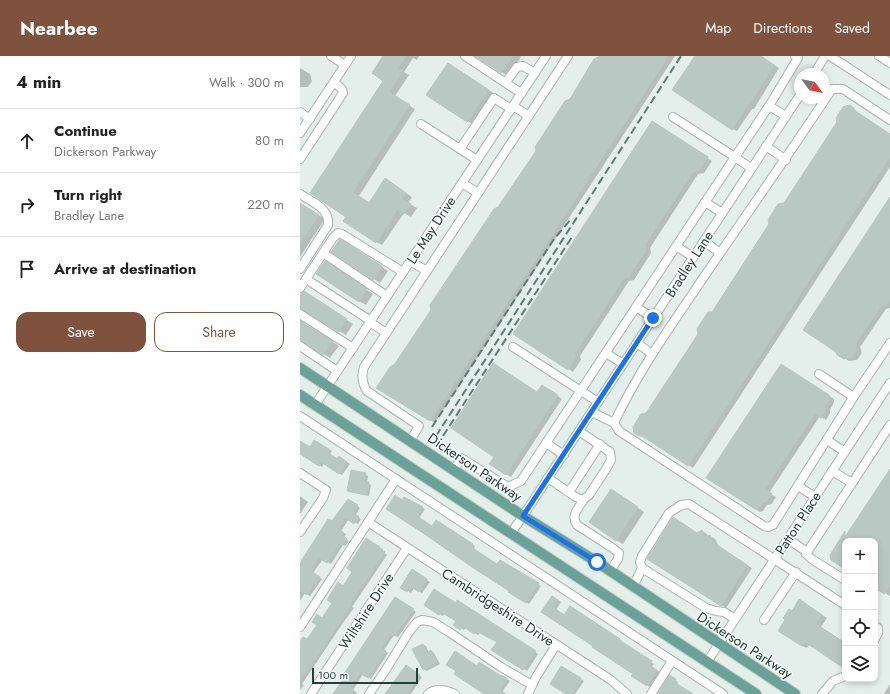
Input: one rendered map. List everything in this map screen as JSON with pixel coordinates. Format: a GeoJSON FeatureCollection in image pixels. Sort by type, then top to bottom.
{"type":"FeatureCollection","features":[{"type":"Feature","properties":{"kind":"main road","name":"Dickerson Parkway"},"geometry":{"type":"LineString","coordinates":[[300,368],[795,694]]}},
{"type":"Feature","properties":{"kind":"main road"},"geometry":{"type":"LineString","coordinates":[[300,394],[756,694]]}},
{"type":"Feature","properties":{"kind":"street"},"geometry":{"type":"LineString","coordinates":[[331,56],[345,65]]}},
{"type":"Feature","properties":{"kind":"street"},"geometry":{"type":"LineString","coordinates":[[300,133],[351,56]]}},
{"type":"Feature","properties":{"kind":"street"},"geometry":{"type":"LineString","coordinates":[[465,56],[522,93]]}},
{"type":"Feature","properties":{"kind":"street","name":"Le May Drive"},"geometry":{"type":"LineString","coordinates":[[315,404],[371,322],[546,56]]}},
{"type":"Feature","properties":{"kind":"street"},"geometry":{"type":"LineString","coordinates":[[454,470],[461,458],[508,487],[521,481],[735,158],[798,58],[795,56]]}},
{"type":"Feature","properties":{"kind":"street"},"geometry":{"type":"LineString","coordinates":[[818,68],[826,56]]}},
{"type":"Feature","properties":{"kind":"street"},"geometry":{"type":"LineString","coordinates":[[830,56],[890,96]]}},
{"type":"Feature","properties":{"kind":"street"},"geometry":{"type":"LineString","coordinates":[[879,56],[890,63]]}},
{"type":"Feature","properties":{"kind":"street"},"geometry":{"type":"LineString","coordinates":[[410,441],[419,426],[367,391],[362,374],[364,367],[529,116],[566,57]]}},
{"type":"Feature","properties":{"kind":"street"},"geometry":{"type":"LineString","coordinates":[[506,82],[518,67],[523,66],[535,72]]}},
{"type":"Feature","properties":{"kind":"street"},"geometry":{"type":"LineString","coordinates":[[301,156],[343,93],[342,89],[334,82]]}},
{"type":"Feature","properties":{"kind":"street"},"geometry":{"type":"LineString","coordinates":[[614,423],[639,374],[652,354],[720,253],[786,160],[832,89],[843,89],[890,120]]}},
{"type":"Feature","properties":{"kind":"street"},"geometry":{"type":"LineString","coordinates":[[460,149],[494,98],[529,116]]}},
{"type":"Feature","properties":{"kind":"street","name":"Bradley Lane"},"geometry":{"type":"LineString","coordinates":[[511,533],[564,455],[794,103]]}},
{"type":"Feature","properties":{"kind":"street"},"geometry":{"type":"LineString","coordinates":[[768,106],[786,116]]}},
{"type":"Feature","properties":{"kind":"street"},"geometry":{"type":"LineString","coordinates":[[300,112],[323,123]]}},
{"type":"Feature","properties":{"kind":"street"},"geometry":{"type":"LineString","coordinates":[[673,117],[751,168]]}},
{"type":"Feature","properties":{"kind":"street"},"geometry":{"type":"LineString","coordinates":[[421,124],[477,160]]}},
{"type":"Feature","properties":{"kind":"street"},"geometry":{"type":"LineString","coordinates":[[766,146],[786,160]]}},
{"type":"Feature","properties":{"kind":"street"},"geometry":{"type":"LineString","coordinates":[[462,183],[478,193]]}},
{"type":"Feature","properties":{"kind":"street"},"geometry":{"type":"LineString","coordinates":[[300,194],[324,210],[329,217],[328,225],[300,269]]}},
{"type":"Feature","properties":{"kind":"street"},"geometry":{"type":"LineString","coordinates":[[705,202],[722,213]]}},
{"type":"Feature","properties":{"kind":"street"},"geometry":{"type":"LineString","coordinates":[[300,288],[333,238],[338,233],[342,234],[403,272]]}},
{"type":"Feature","properties":{"kind":"street"},"geometry":{"type":"LineString","coordinates":[[704,241],[720,253]]}},
{"type":"Feature","properties":{"kind":"street"},"geometry":{"type":"LineString","coordinates":[[676,246],[693,257]]}},
{"type":"Feature","properties":{"kind":"street"},"geometry":{"type":"LineString","coordinates":[[323,253],[388,296]]}},
{"type":"Feature","properties":{"kind":"street"},"geometry":{"type":"LineString","coordinates":[[410,261],[427,271]]}},
{"type":"Feature","properties":{"kind":"street"},"geometry":{"type":"LineString","coordinates":[[306,280],[386,333]]}},
{"type":"Feature","properties":{"kind":"street"},"geometry":{"type":"LineString","coordinates":[[636,307],[653,318]]}},
{"type":"Feature","properties":{"kind":"street"},"geometry":{"type":"LineString","coordinates":[[300,314],[353,348]]}},
{"type":"Feature","properties":{"kind":"street"},"geometry":{"type":"LineString","coordinates":[[637,343],[652,354]]}},
{"type":"Feature","properties":{"kind":"street"},"geometry":{"type":"LineString","coordinates":[[592,412],[614,423],[619,431],[764,526],[768,527],[773,525],[853,398],[890,343]]}},
{"type":"Feature","properties":{"kind":"street"},"geometry":{"type":"LineString","coordinates":[[300,346],[338,371]]}},
{"type":"Feature","properties":{"kind":"street"},"geometry":{"type":"LineString","coordinates":[[513,347],[598,402]]}},
{"type":"Feature","properties":{"kind":"street"},"geometry":{"type":"LineString","coordinates":[[606,353],[623,364]]}},
{"type":"Feature","properties":{"kind":"street"},"geometry":{"type":"LineString","coordinates":[[819,374],[853,398]]}},
{"type":"Feature","properties":{"kind":"street","name":"Patton Place"},"geometry":{"type":"LineString","coordinates":[[707,662],[890,383]]}},
{"type":"Feature","properties":{"kind":"street"},"geometry":{"type":"LineString","coordinates":[[300,416],[723,694]]}},
{"type":"Feature","properties":{"kind":"street"},"geometry":{"type":"LineString","coordinates":[[806,552],[890,425]]}},
{"type":"Feature","properties":{"kind":"street"},"geometry":{"type":"LineString","coordinates":[[579,431],[610,452],[611,460],[574,516],[574,521],[577,525],[619,553],[618,559],[610,571]]}},
{"type":"Feature","properties":{"kind":"street"},"geometry":{"type":"LineString","coordinates":[[827,440],[845,452]]}},
{"type":"Feature","properties":{"kind":"street"},"geometry":{"type":"LineString","coordinates":[[546,443],[564,455]]}},
{"type":"Feature","properties":{"kind":"street"},"geometry":{"type":"LineString","coordinates":[[569,492],[600,444]]}},
{"type":"Feature","properties":{"kind":"street"},"geometry":{"type":"LineString","coordinates":[[832,471],[852,483]]}},
{"type":"Feature","properties":{"kind":"street"},"geometry":{"type":"LineString","coordinates":[[300,473],[326,490],[323,498],[300,531]]}},
{"type":"Feature","properties":{"kind":"street"},"geometry":{"type":"LineString","coordinates":[[548,478],[580,499],[584,499]]}},
{"type":"Feature","properties":{"kind":"street"},"geometry":{"type":"LineString","coordinates":[[300,627],[396,479]]}},
{"type":"Feature","properties":{"kind":"street"},"geometry":{"type":"LineString","coordinates":[[798,486],[815,497]]}},
{"type":"Feature","properties":{"kind":"street"},"geometry":{"type":"LineString","coordinates":[[735,619],[724,612],[706,608],[642,568],[640,562],[642,556],[669,513],[681,504],[689,504],[842,603]]}},
{"type":"Feature","properties":{"kind":"street","name":"Cambridgeshire Drive"},"geometry":{"type":"LineString","coordinates":[[368,522],[611,680],[627,694]]}},
{"type":"Feature","properties":{"kind":"street"},"geometry":{"type":"LineString","coordinates":[[788,539],[806,552],[807,555],[842,578]]}},
{"type":"Feature","properties":{"kind":"street","name":"Wiltshire Drive"},"geometry":{"type":"LineString","coordinates":[[311,694],[407,548]]}},
{"type":"Feature","properties":{"kind":"street"},"geometry":{"type":"LineString","coordinates":[[633,587],[642,568]]}},
{"type":"Feature","properties":{"kind":"street"},"geometry":{"type":"LineString","coordinates":[[764,620],[796,572]]}},
{"type":"Feature","properties":{"kind":"street"},"geometry":{"type":"LineString","coordinates":[[368,694],[409,632],[417,622],[422,620],[433,622],[501,667],[532,685]]}},
{"type":"Feature","properties":{"kind":"street"},"geometry":{"type":"LineString","coordinates":[[528,694],[556,645]]}},
{"type":"Feature","properties":{"kind":"street"},"geometry":{"type":"LineString","coordinates":[[651,694],[672,661]]}},
{"type":"Feature","properties":{"kind":"street"},"geometry":{"type":"LineString","coordinates":[[822,694],[833,681],[842,677]]}},
{"type":"Feature","properties":{"kind":"street"},"geometry":{"type":"LineString","coordinates":[[428,694],[437,690],[445,690],[455,694]]}},
{"type":"Feature","properties":{"kind":"building"},"geometry":{"type":"Polygon","coordinates":[[[383,56],[406,56],[398,68],[403,70],[389,92],[410,105],[353,192],[369,203],[385,178],[406,193],[402,199],[411,204],[404,214],[397,210],[376,243],[343,221],[346,217],[310,193],[383,81],[372,73],[383,56]]]}},
{"type":"Feature","properties":{"kind":"building"},"geometry":{"type":"Polygon","coordinates":[[[475,56],[513,56],[501,73],[475,56]]]}},
{"type":"Feature","properties":{"kind":"building"},"geometry":{"type":"Polygon","coordinates":[[[600,56],[669,56],[430,421],[376,388],[390,367],[394,365],[431,310],[430,305],[494,209],[498,207],[536,151],[535,147],[565,101],[570,99],[594,59],[600,56]]]}},
{"type":"Feature","properties":{"kind":"building"},"geometry":{"type":"Polygon","coordinates":[[[695,56],[761,56],[774,65],[749,106],[732,130],[672,90],[695,56]]]}},
{"type":"Feature","properties":{"kind":"building"},"geometry":{"type":"Polygon","coordinates":[[[448,63],[489,90],[467,122],[426,95],[448,63]]]}},
{"type":"Feature","properties":{"kind":"building"},"geometry":{"type":"Polygon","coordinates":[[[849,105],[890,134],[890,157],[688,466],[642,436],[634,433],[633,427],[641,414],[646,413],[698,334],[697,329],[708,312],[712,312],[769,224],[768,220],[778,204],[784,203],[837,122],[836,118],[843,107],[849,105]]]}},
{"type":"Feature","properties":{"kind":"building"},"geometry":{"type":"Polygon","coordinates":[[[652,121],[708,157],[699,171],[693,172],[645,245],[646,250],[629,277],[624,278],[575,353],[576,357],[568,370],[513,334],[652,121]]]}},
{"type":"Feature","properties":{"kind":"building"},"geometry":{"type":"Polygon","coordinates":[[[890,197],[890,300],[887,305],[881,306],[856,344],[857,350],[852,357],[844,359],[803,330],[890,197]]]}},
{"type":"Feature","properties":{"kind":"building"},"geometry":{"type":"Polygon","coordinates":[[[300,203],[319,215],[300,243],[300,203]]]}},
{"type":"Feature","properties":{"kind":"building"},"geometry":{"type":"Polygon","coordinates":[[[340,239],[382,266],[373,280],[331,252],[340,239]]]}},
{"type":"Feature","properties":{"kind":"building"},"geometry":{"type":"Polygon","coordinates":[[[325,261],[367,289],[359,302],[316,274],[325,261]]]}},
{"type":"Feature","properties":{"kind":"building"},"geometry":{"type":"Polygon","coordinates":[[[304,291],[347,319],[339,332],[300,309],[300,295],[304,291]]]}},
{"type":"Feature","properties":{"kind":"building"},"geometry":{"type":"Polygon","coordinates":[[[300,321],[333,341],[323,355],[300,341],[300,321]]]}},
{"type":"Feature","properties":{"kind":"building"},"geometry":{"type":"Polygon","coordinates":[[[493,363],[537,392],[542,385],[558,395],[506,475],[489,464],[494,457],[451,428],[493,363]]]}},
{"type":"Feature","properties":{"kind":"building"},"geometry":{"type":"Polygon","coordinates":[[[781,364],[829,395],[830,399],[821,418],[815,414],[765,489],[772,494],[758,509],[755,509],[706,478],[781,364]]]}},
{"type":"Feature","properties":{"kind":"building"},"geometry":{"type":"Polygon","coordinates":[[[314,440],[329,449],[327,452],[337,459],[339,456],[347,462],[339,474],[321,462],[319,466],[300,454],[300,441],[310,447],[314,440]]]}},
{"type":"Feature","properties":{"kind":"building"},"geometry":{"type":"Polygon","coordinates":[[[890,469],[890,586],[884,594],[878,590],[878,538],[842,538],[842,567],[831,560],[830,555],[845,531],[845,537],[890,469]]]}},
{"type":"Feature","properties":{"kind":"building"},"geometry":{"type":"Polygon","coordinates":[[[351,470],[366,473],[364,481],[369,482],[366,495],[347,491],[351,470]]]}},
{"type":"Feature","properties":{"kind":"building"},"geometry":{"type":"Polygon","coordinates":[[[611,489],[638,507],[616,541],[589,522],[611,489]]]}},
{"type":"Feature","properties":{"kind":"building"},"geometry":{"type":"Polygon","coordinates":[[[395,495],[402,500],[404,497],[423,507],[417,516],[432,526],[436,520],[473,544],[471,547],[497,564],[500,560],[539,583],[526,603],[386,509],[395,495]]]}},
{"type":"Feature","properties":{"kind":"building"},"geometry":{"type":"Polygon","coordinates":[[[348,499],[358,505],[353,513],[359,517],[354,524],[345,518],[338,529],[343,532],[341,535],[347,539],[342,545],[340,544],[327,563],[319,558],[311,571],[320,577],[307,595],[300,590],[300,563],[328,519],[332,521],[348,499]]]}},
{"type":"Feature","properties":{"kind":"building"},"geometry":{"type":"Polygon","coordinates":[[[673,517],[697,533],[702,530],[705,537],[710,535],[714,543],[747,565],[721,606],[647,559],[673,517]]]}},
{"type":"Feature","properties":{"kind":"building"},"geometry":{"type":"Polygon","coordinates":[[[366,538],[385,552],[350,604],[351,605],[343,618],[300,680],[300,642],[303,637],[307,639],[317,625],[312,622],[317,614],[322,618],[332,603],[327,600],[338,582],[343,586],[352,572],[347,568],[366,538]]]}},
{"type":"Feature","properties":{"kind":"building"},"geometry":{"type":"Polygon","coordinates":[[[412,569],[427,579],[419,592],[411,587],[407,592],[400,588],[412,569]]]}},
{"type":"Feature","properties":{"kind":"building"},"geometry":{"type":"Polygon","coordinates":[[[434,589],[456,603],[457,600],[536,651],[523,670],[491,650],[497,642],[476,631],[474,634],[462,626],[460,630],[453,625],[456,621],[441,612],[439,615],[424,605],[434,589]]]}},
{"type":"Feature","properties":{"kind":"building"},"geometry":{"type":"Polygon","coordinates":[[[552,596],[558,600],[553,607],[564,615],[570,606],[652,661],[649,665],[657,670],[647,686],[631,676],[633,674],[592,647],[593,646],[541,612],[552,596]]]}},
{"type":"Feature","properties":{"kind":"building"},"geometry":{"type":"Polygon","coordinates":[[[395,597],[414,609],[395,636],[391,634],[381,648],[386,651],[368,678],[360,673],[350,688],[354,690],[352,694],[333,694],[344,678],[342,677],[395,597]]]}},
{"type":"Feature","properties":{"kind":"building"},"geometry":{"type":"Polygon","coordinates":[[[799,599],[822,615],[816,624],[842,641],[842,667],[805,642],[802,646],[778,631],[785,620],[783,618],[789,609],[792,611],[799,599]]]}},
{"type":"Feature","properties":{"kind":"building"},"geometry":{"type":"Polygon","coordinates":[[[423,644],[427,653],[431,650],[438,662],[423,670],[412,649],[423,644]]]}},
{"type":"Feature","properties":{"kind":"building"},"geometry":{"type":"Polygon","coordinates":[[[455,651],[477,666],[479,662],[507,679],[500,690],[506,694],[484,694],[454,674],[456,671],[446,665],[455,651]]]}},
{"type":"Feature","properties":{"kind":"building"},"geometry":{"type":"Polygon","coordinates":[[[406,665],[420,675],[407,694],[385,694],[406,665]]]}},
{"type":"Feature","properties":{"kind":"building"},"geometry":{"type":"Polygon","coordinates":[[[561,666],[581,678],[572,694],[566,694],[550,684],[561,666]]]}},
{"type":"Feature","properties":{"kind":"building"},"geometry":{"type":"Polygon","coordinates":[[[669,675],[676,679],[674,682],[693,694],[658,694],[669,675]]]}},
{"type":"Feature","properties":{"kind":"railway"},"geometry":{"type":"LineString","coordinates":[[436,436],[681,56]]}},
{"type":"Feature","properties":{"kind":"railway"},"geometry":{"type":"LineString","coordinates":[[432,427],[554,239],[572,218]]}},
{"type":"Feature","properties":{"kind":"railway"},"geometry":{"type":"LineString","coordinates":[[443,436],[572,237]]}},
{"type":"Feature","properties":{"kind":"route"},"geometry":{"type":"LineString","coordinates":[[597,562],[523,516],[653,318]]}}]}
